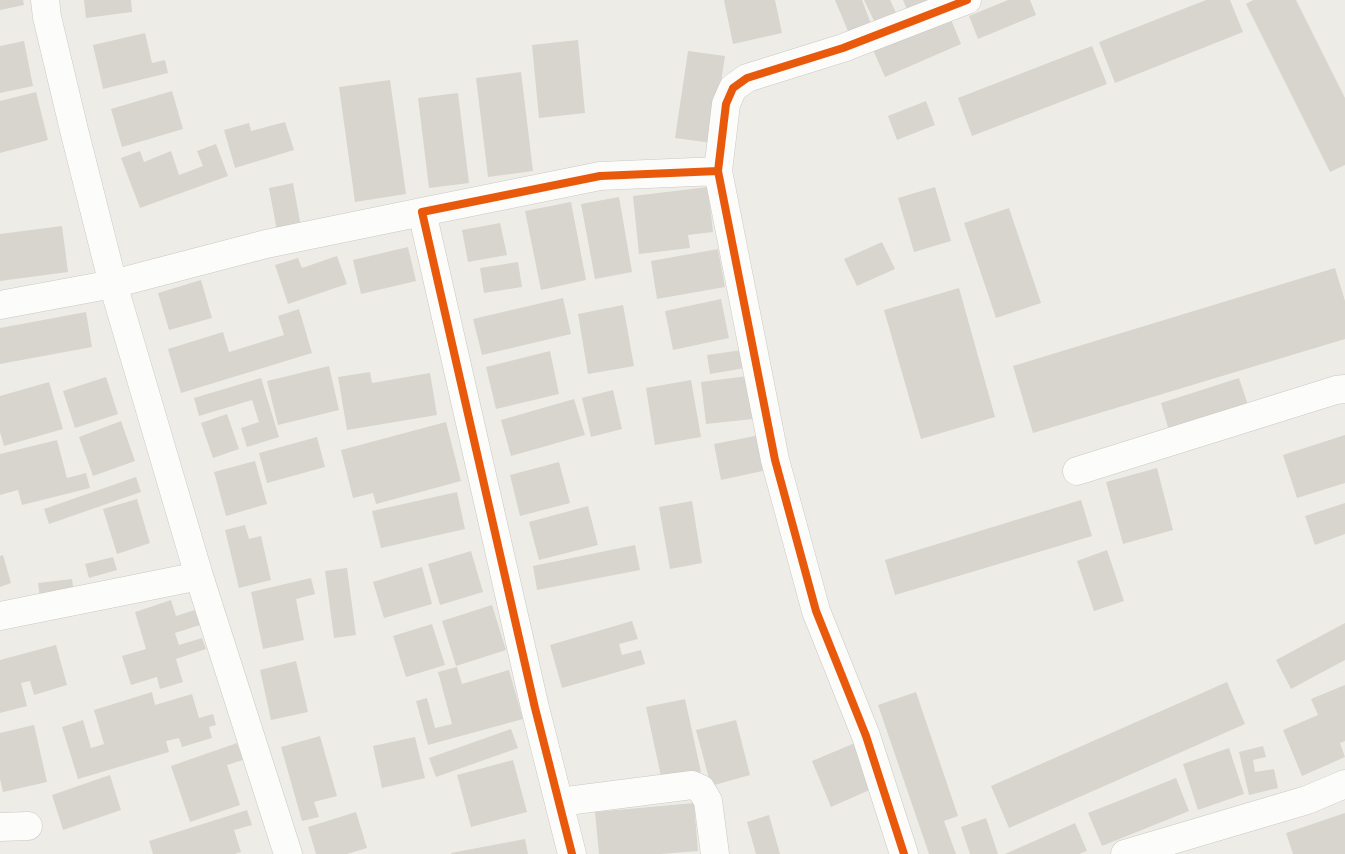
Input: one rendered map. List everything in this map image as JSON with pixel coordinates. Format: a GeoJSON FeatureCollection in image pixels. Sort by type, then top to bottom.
{"type":"FeatureCollection","features":[{"type":"Feature","properties":{"kind":"street"},"geometry":{"type":"LineString","coordinates":[[45,0],[47,17],[74,130],[113,284],[199,576],[288,854]]}},
{"type":"Feature","properties":{"kind":"street"},"geometry":{"type":"LineString","coordinates":[[904,854],[866,736],[810,592],[775,460],[718,170],[726,104],[733,88],[746,78],[843,48],[967,0]]}},
{"type":"Feature","properties":{"kind":"street"},"geometry":{"type":"LineString","coordinates":[[0,305],[113,284],[266,244],[600,176],[718,170]]}},
{"type":"Feature","properties":{"kind":"street"},"geometry":{"type":"LineString","coordinates":[[422,212],[535,708],[572,854]]}},
{"type":"Feature","properties":{"kind":"street"},"geometry":{"type":"LineString","coordinates":[[1078,471],[1336,390],[1345,389]]}},
{"type":"Feature","properties":{"kind":"street"},"geometry":{"type":"LineString","coordinates":[[0,616],[199,576]]}},
{"type":"Feature","properties":{"kind":"street"},"geometry":{"type":"LineString","coordinates":[[1126,854],[1307,800],[1345,784]]}},
{"type":"Feature","properties":{"kind":"street"},"geometry":{"type":"LineString","coordinates":[[559,802],[692,785],[701,789],[708,800],[715,854]]}},
{"type":"Feature","properties":{"kind":"street"},"geometry":{"type":"LineString","coordinates":[[0,827],[28,826]]}},
{"type":"Feature","properties":{"kind":"building"},"geometry":{"type":"Polygon","coordinates":[[[0,0],[23,0],[24,5],[0,10],[0,0]]]}},
{"type":"Feature","properties":{"kind":"building"},"geometry":{"type":"Polygon","coordinates":[[[84,0],[131,0],[132,12],[86,18],[84,0]]]}},
{"type":"Feature","properties":{"kind":"building"},"geometry":{"type":"Polygon","coordinates":[[[724,0],[775,0],[782,33],[733,44],[724,0]]]}},
{"type":"Feature","properties":{"kind":"building"},"geometry":{"type":"Polygon","coordinates":[[[835,0],[862,0],[874,32],[852,41],[835,0]]]}},
{"type":"Feature","properties":{"kind":"building"},"geometry":{"type":"Polygon","coordinates":[[[864,0],[890,0],[898,17],[877,27],[864,0]]]}},
{"type":"Feature","properties":{"kind":"building"},"geometry":{"type":"Polygon","coordinates":[[[903,0],[943,0],[910,17],[903,0]]]}},
{"type":"Feature","properties":{"kind":"building"},"geometry":{"type":"Polygon","coordinates":[[[1008,0],[1030,0],[1036,15],[978,39],[969,16],[1008,0]]]}},
{"type":"Feature","properties":{"kind":"building"},"geometry":{"type":"Polygon","coordinates":[[[1206,0],[1230,0],[1243,32],[1115,83],[1099,42],[1206,0]]]}},
{"type":"Feature","properties":{"kind":"building"},"geometry":{"type":"Polygon","coordinates":[[[1253,0],[1296,0],[1345,98],[1345,165],[1330,172],[1246,4],[1253,0]]]}},
{"type":"Feature","properties":{"kind":"building"},"geometry":{"type":"Polygon","coordinates":[[[950,17],[961,44],[885,77],[873,50],[950,17]]]}},
{"type":"Feature","properties":{"kind":"building"},"geometry":{"type":"Polygon","coordinates":[[[145,33],[152,63],[165,60],[168,73],[103,89],[93,45],[145,33]]]}},
{"type":"Feature","properties":{"kind":"building"},"geometry":{"type":"Polygon","coordinates":[[[578,40],[585,113],[539,118],[532,45],[578,40]]]}},
{"type":"Feature","properties":{"kind":"building"},"geometry":{"type":"Polygon","coordinates":[[[24,41],[33,86],[0,93],[0,46],[24,41]]]}},
{"type":"Feature","properties":{"kind":"building"},"geometry":{"type":"Polygon","coordinates":[[[1092,46],[1107,84],[972,136],[958,98],[1092,46]]]}},
{"type":"Feature","properties":{"kind":"building"},"geometry":{"type":"Polygon","coordinates":[[[688,51],[725,56],[712,143],[675,138],[688,51]]]}},
{"type":"Feature","properties":{"kind":"building"},"geometry":{"type":"Polygon","coordinates":[[[521,72],[533,171],[488,177],[476,78],[521,72]]]}},
{"type":"Feature","properties":{"kind":"building"},"geometry":{"type":"Polygon","coordinates":[[[390,80],[406,194],[355,202],[339,87],[390,80]]]}},
{"type":"Feature","properties":{"kind":"building"},"geometry":{"type":"Polygon","coordinates":[[[172,91],[183,129],[122,147],[111,109],[172,91]]]}},
{"type":"Feature","properties":{"kind":"building"},"geometry":{"type":"Polygon","coordinates":[[[36,92],[48,140],[0,153],[0,101],[36,92]]]}},
{"type":"Feature","properties":{"kind":"building"},"geometry":{"type":"Polygon","coordinates":[[[458,93],[469,183],[429,188],[418,98],[458,93]]]}},
{"type":"Feature","properties":{"kind":"building"},"geometry":{"type":"Polygon","coordinates":[[[926,101],[935,125],[897,140],[888,116],[926,101]]]}},
{"type":"Feature","properties":{"kind":"building"},"geometry":{"type":"Polygon","coordinates":[[[285,122],[294,150],[235,168],[224,130],[249,123],[251,131],[285,122]]]}},
{"type":"Feature","properties":{"kind":"building"},"geometry":{"type":"Polygon","coordinates":[[[216,144],[228,176],[140,208],[121,158],[140,151],[144,162],[171,151],[179,175],[203,166],[197,151],[216,144]]]}},
{"type":"Feature","properties":{"kind":"building"},"geometry":{"type":"Polygon","coordinates":[[[293,183],[301,227],[277,231],[269,188],[293,183]]]}},
{"type":"Feature","properties":{"kind":"building"},"geometry":{"type":"Polygon","coordinates":[[[708,187],[713,232],[688,235],[690,248],[639,254],[633,196],[708,187]]]}},
{"type":"Feature","properties":{"kind":"building"},"geometry":{"type":"Polygon","coordinates":[[[935,187],[951,241],[914,252],[898,198],[935,187]]]}},
{"type":"Feature","properties":{"kind":"building"},"geometry":{"type":"Polygon","coordinates":[[[619,197],[632,272],[595,279],[581,204],[619,197]]]}},
{"type":"Feature","properties":{"kind":"building"},"geometry":{"type":"Polygon","coordinates":[[[571,202],[586,280],[541,290],[525,211],[571,202]]]}},
{"type":"Feature","properties":{"kind":"building"},"geometry":{"type":"Polygon","coordinates":[[[1009,208],[1041,303],[996,318],[964,223],[1009,208]]]}},
{"type":"Feature","properties":{"kind":"building"},"geometry":{"type":"Polygon","coordinates":[[[500,223],[507,255],[468,262],[462,230],[500,223]]]}},
{"type":"Feature","properties":{"kind":"building"},"geometry":{"type":"Polygon","coordinates":[[[62,226],[68,272],[0,281],[0,234],[62,226]]]}},
{"type":"Feature","properties":{"kind":"building"},"geometry":{"type":"Polygon","coordinates":[[[882,242],[895,269],[857,286],[844,259],[882,242]]]}},
{"type":"Feature","properties":{"kind":"building"},"geometry":{"type":"Polygon","coordinates":[[[408,247],[416,281],[361,294],[353,260],[408,247]]]}},
{"type":"Feature","properties":{"kind":"building"},"geometry":{"type":"Polygon","coordinates":[[[718,249],[725,287],[657,299],[651,261],[718,249]]]}},
{"type":"Feature","properties":{"kind":"building"},"geometry":{"type":"Polygon","coordinates":[[[337,256],[347,284],[288,304],[275,265],[298,258],[302,268],[337,256]]]}},
{"type":"Feature","properties":{"kind":"building"},"geometry":{"type":"Polygon","coordinates":[[[518,262],[522,287],[484,293],[480,268],[518,262]]]}},
{"type":"Feature","properties":{"kind":"building"},"geometry":{"type":"Polygon","coordinates":[[[1335,268],[1345,301],[1345,339],[1033,433],[1013,366],[1335,268]]]}},
{"type":"Feature","properties":{"kind":"building"},"geometry":{"type":"Polygon","coordinates":[[[201,280],[212,318],[169,330],[158,293],[201,280]]]}},
{"type":"Feature","properties":{"kind":"building"},"geometry":{"type":"Polygon","coordinates":[[[959,288],[995,417],[921,439],[884,310],[959,288]]]}},
{"type":"Feature","properties":{"kind":"building"},"geometry":{"type":"Polygon","coordinates":[[[563,298],[571,334],[482,355],[473,319],[563,298]]]}},
{"type":"Feature","properties":{"kind":"building"},"geometry":{"type":"Polygon","coordinates":[[[721,299],[729,338],[673,350],[665,311],[721,299]]]}},
{"type":"Feature","properties":{"kind":"building"},"geometry":{"type":"Polygon","coordinates":[[[623,305],[634,366],[588,374],[578,314],[623,305]]]}},
{"type":"Feature","properties":{"kind":"building"},"geometry":{"type":"Polygon","coordinates":[[[299,309],[312,353],[181,393],[168,349],[223,332],[229,352],[284,335],[278,316],[299,309]]]}},
{"type":"Feature","properties":{"kind":"building"},"geometry":{"type":"Polygon","coordinates":[[[86,312],[92,347],[0,364],[0,328],[86,312]]]}},
{"type":"Feature","properties":{"kind":"building"},"geometry":{"type":"Polygon","coordinates":[[[742,350],[745,368],[710,374],[707,355],[742,350]]]}},
{"type":"Feature","properties":{"kind":"building"},"geometry":{"type":"Polygon","coordinates":[[[550,351],[559,394],[496,409],[486,367],[550,351]]]}},
{"type":"Feature","properties":{"kind":"building"},"geometry":{"type":"Polygon","coordinates":[[[329,366],[339,410],[278,425],[267,381],[329,366]]]}},
{"type":"Feature","properties":{"kind":"building"},"geometry":{"type":"Polygon","coordinates":[[[370,372],[372,383],[430,373],[437,415],[347,430],[338,377],[370,372]]]}},
{"type":"Feature","properties":{"kind":"building"},"geometry":{"type":"Polygon","coordinates":[[[748,376],[753,419],[706,424],[701,382],[748,376]]]}},
{"type":"Feature","properties":{"kind":"building"},"geometry":{"type":"Polygon","coordinates":[[[106,377],[118,414],[75,428],[63,391],[106,377]]]}},
{"type":"Feature","properties":{"kind":"building"},"geometry":{"type":"Polygon","coordinates":[[[261,378],[279,437],[247,447],[241,428],[259,422],[252,400],[199,416],[194,398],[261,378]]]}},
{"type":"Feature","properties":{"kind":"building"},"geometry":{"type":"Polygon","coordinates":[[[1239,378],[1248,405],[1169,431],[1161,403],[1239,378]]]}},
{"type":"Feature","properties":{"kind":"building"},"geometry":{"type":"Polygon","coordinates":[[[691,380],[701,437],[655,445],[646,388],[691,380]]]}},
{"type":"Feature","properties":{"kind":"building"},"geometry":{"type":"Polygon","coordinates":[[[49,382],[63,429],[4,446],[0,432],[0,396],[49,382]]]}},
{"type":"Feature","properties":{"kind":"building"},"geometry":{"type":"Polygon","coordinates":[[[613,390],[622,429],[591,437],[582,398],[613,390]]]}},
{"type":"Feature","properties":{"kind":"building"},"geometry":{"type":"Polygon","coordinates":[[[574,399],[585,435],[511,456],[501,420],[574,399]]]}},
{"type":"Feature","properties":{"kind":"building"},"geometry":{"type":"Polygon","coordinates":[[[227,414],[239,449],[213,458],[201,423],[227,414]]]}},
{"type":"Feature","properties":{"kind":"building"},"geometry":{"type":"Polygon","coordinates":[[[121,421],[135,461],[93,476],[79,437],[121,421]]]}},
{"type":"Feature","properties":{"kind":"building"},"geometry":{"type":"Polygon","coordinates":[[[446,422],[461,481],[376,504],[373,493],[353,498],[341,450],[446,422]]]}},
{"type":"Feature","properties":{"kind":"building"},"geometry":{"type":"Polygon","coordinates":[[[760,435],[767,470],[721,480],[714,444],[760,435]]]}},
{"type":"Feature","properties":{"kind":"building"},"geometry":{"type":"Polygon","coordinates":[[[1345,435],[1345,483],[1297,498],[1283,455],[1345,435]]]}},
{"type":"Feature","properties":{"kind":"building"},"geometry":{"type":"Polygon","coordinates":[[[317,437],[325,467],[267,483],[259,453],[317,437]]]}},
{"type":"Feature","properties":{"kind":"building"},"geometry":{"type":"Polygon","coordinates":[[[57,440],[67,478],[86,473],[90,488],[22,505],[18,490],[0,495],[0,454],[57,440]]]}},
{"type":"Feature","properties":{"kind":"building"},"geometry":{"type":"Polygon","coordinates":[[[255,461],[267,504],[226,516],[214,472],[255,461]]]}},
{"type":"Feature","properties":{"kind":"building"},"geometry":{"type":"Polygon","coordinates":[[[559,462],[570,503],[520,516],[510,475],[559,462]]]}},
{"type":"Feature","properties":{"kind":"building"},"geometry":{"type":"Polygon","coordinates":[[[1157,468],[1173,530],[1123,544],[1106,482],[1157,468]]]}},
{"type":"Feature","properties":{"kind":"building"},"geometry":{"type":"Polygon","coordinates":[[[136,477],[141,492],[49,524],[44,509],[136,477]]]}},
{"type":"Feature","properties":{"kind":"building"},"geometry":{"type":"Polygon","coordinates":[[[457,492],[465,529],[381,548],[372,511],[457,492]]]}},
{"type":"Feature","properties":{"kind":"building"},"geometry":{"type":"Polygon","coordinates":[[[137,499],[150,543],[117,554],[103,509],[137,499]]]}},
{"type":"Feature","properties":{"kind":"building"},"geometry":{"type":"Polygon","coordinates":[[[1081,500],[1092,536],[895,595],[885,560],[1081,500]]]}},
{"type":"Feature","properties":{"kind":"building"},"geometry":{"type":"Polygon","coordinates":[[[692,501],[702,563],[670,569],[659,507],[692,501]]]}},
{"type":"Feature","properties":{"kind":"building"},"geometry":{"type":"Polygon","coordinates":[[[1345,503],[1345,534],[1315,545],[1305,516],[1345,503]]]}},
{"type":"Feature","properties":{"kind":"building"},"geometry":{"type":"Polygon","coordinates":[[[588,506],[598,545],[539,560],[529,522],[588,506]]]}},
{"type":"Feature","properties":{"kind":"building"},"geometry":{"type":"Polygon","coordinates":[[[245,525],[249,539],[261,536],[271,580],[239,588],[225,530],[245,525]]]}},
{"type":"Feature","properties":{"kind":"building"},"geometry":{"type":"Polygon","coordinates":[[[635,545],[640,570],[537,590],[533,566],[635,545]]]}},
{"type":"Feature","properties":{"kind":"building"},"geometry":{"type":"Polygon","coordinates":[[[1107,550],[1124,601],[1094,611],[1077,561],[1107,550]]]}},
{"type":"Feature","properties":{"kind":"building"},"geometry":{"type":"Polygon","coordinates":[[[471,551],[483,592],[440,605],[428,564],[471,551]]]}},
{"type":"Feature","properties":{"kind":"building"},"geometry":{"type":"Polygon","coordinates":[[[3,555],[11,583],[0,587],[0,556],[3,555]]]}},
{"type":"Feature","properties":{"kind":"building"},"geometry":{"type":"Polygon","coordinates":[[[113,557],[117,570],[89,578],[85,564],[113,557]]]}},
{"type":"Feature","properties":{"kind":"building"},"geometry":{"type":"Polygon","coordinates":[[[422,567],[432,604],[384,618],[373,582],[422,567]]]}},
{"type":"Feature","properties":{"kind":"building"},"geometry":{"type":"Polygon","coordinates":[[[347,568],[356,635],[334,638],[325,571],[347,568]]]}},
{"type":"Feature","properties":{"kind":"building"},"geometry":{"type":"Polygon","coordinates":[[[311,578],[315,594],[296,599],[304,640],[263,649],[251,592],[311,578]]]}},
{"type":"Feature","properties":{"kind":"building"},"geometry":{"type":"Polygon","coordinates":[[[72,579],[74,594],[40,598],[38,583],[72,579]]]}},
{"type":"Feature","properties":{"kind":"building"},"geometry":{"type":"Polygon","coordinates":[[[171,600],[176,616],[195,610],[200,625],[175,633],[179,645],[202,638],[206,649],[176,659],[183,682],[160,689],[157,677],[131,685],[122,656],[146,649],[135,612],[171,600]]]}},
{"type":"Feature","properties":{"kind":"building"},"geometry":{"type":"Polygon","coordinates":[[[492,605],[506,650],[456,666],[442,621],[492,605]]]}},
{"type":"Feature","properties":{"kind":"building"},"geometry":{"type":"Polygon","coordinates":[[[632,621],[638,639],[619,644],[622,655],[641,650],[645,664],[562,688],[550,645],[632,621]]]}},
{"type":"Feature","properties":{"kind":"building"},"geometry":{"type":"Polygon","coordinates":[[[1345,623],[1345,660],[1291,689],[1276,660],[1345,623]]]}},
{"type":"Feature","properties":{"kind":"building"},"geometry":{"type":"Polygon","coordinates":[[[432,624],[445,665],[406,677],[393,636],[432,624]]]}},
{"type":"Feature","properties":{"kind":"building"},"geometry":{"type":"Polygon","coordinates":[[[56,645],[67,685],[34,695],[30,681],[21,683],[27,706],[0,713],[0,660],[56,645]]]}},
{"type":"Feature","properties":{"kind":"building"},"geometry":{"type":"Polygon","coordinates":[[[296,661],[308,712],[271,720],[260,670],[296,661]]]}},
{"type":"Feature","properties":{"kind":"building"},"geometry":{"type":"Polygon","coordinates":[[[457,667],[462,684],[509,670],[523,719],[428,745],[416,701],[427,698],[435,728],[452,724],[438,672],[457,667]]]}},
{"type":"Feature","properties":{"kind":"building"},"geometry":{"type":"Polygon","coordinates":[[[1227,682],[1245,724],[1009,828],[991,786],[1227,682]]]}},
{"type":"Feature","properties":{"kind":"building"},"geometry":{"type":"Polygon","coordinates":[[[1345,685],[1345,741],[1340,743],[1345,757],[1302,776],[1283,730],[1318,715],[1311,699],[1345,685]]]}},
{"type":"Feature","properties":{"kind":"building"},"geometry":{"type":"Polygon","coordinates":[[[152,692],[155,705],[192,694],[199,718],[213,714],[216,725],[209,727],[212,738],[182,747],[179,738],[166,741],[169,752],[78,779],[62,727],[83,720],[91,748],[104,744],[94,710],[152,692]]]}},
{"type":"Feature","properties":{"kind":"building"},"geometry":{"type":"Polygon","coordinates":[[[916,692],[958,816],[944,821],[956,854],[929,854],[878,705],[916,692]]]}},
{"type":"Feature","properties":{"kind":"building"},"geometry":{"type":"Polygon","coordinates":[[[685,699],[701,772],[662,781],[646,707],[685,699]]]}},
{"type":"Feature","properties":{"kind":"building"},"geometry":{"type":"Polygon","coordinates":[[[736,720],[750,775],[711,786],[696,730],[736,720]]]}},
{"type":"Feature","properties":{"kind":"building"},"geometry":{"type":"Polygon","coordinates":[[[34,725],[47,782],[3,792],[0,779],[0,733],[34,725]]]}},
{"type":"Feature","properties":{"kind":"building"},"geometry":{"type":"Polygon","coordinates":[[[511,729],[518,748],[436,777],[429,758],[511,729]]]}},
{"type":"Feature","properties":{"kind":"building"},"geometry":{"type":"Polygon","coordinates":[[[320,736],[337,796],[314,802],[319,817],[302,821],[281,747],[320,736]]]}},
{"type":"Feature","properties":{"kind":"building"},"geometry":{"type":"Polygon","coordinates":[[[415,737],[425,778],[382,788],[373,746],[415,737]]]}},
{"type":"Feature","properties":{"kind":"building"},"geometry":{"type":"Polygon","coordinates":[[[237,743],[243,760],[227,765],[240,805],[190,822],[171,766],[237,743]]]}},
{"type":"Feature","properties":{"kind":"building"},"geometry":{"type":"Polygon","coordinates":[[[855,743],[874,788],[831,807],[812,761],[855,743]]]}},
{"type":"Feature","properties":{"kind":"building"},"geometry":{"type":"Polygon","coordinates":[[[1263,746],[1266,757],[1253,760],[1255,772],[1274,769],[1278,788],[1249,795],[1239,752],[1263,746]]]}},
{"type":"Feature","properties":{"kind":"building"},"geometry":{"type":"Polygon","coordinates":[[[1229,748],[1244,794],[1198,810],[1183,764],[1229,748]]]}},
{"type":"Feature","properties":{"kind":"building"},"geometry":{"type":"Polygon","coordinates":[[[513,760],[527,812],[471,827],[457,775],[513,760]]]}},
{"type":"Feature","properties":{"kind":"building"},"geometry":{"type":"Polygon","coordinates":[[[110,775],[121,810],[63,830],[52,795],[110,775]]]}},
{"type":"Feature","properties":{"kind":"building"},"geometry":{"type":"Polygon","coordinates":[[[1176,778],[1189,811],[1102,846],[1088,813],[1176,778]]]}},
{"type":"Feature","properties":{"kind":"building"},"geometry":{"type":"Polygon","coordinates":[[[694,803],[698,851],[660,854],[599,854],[595,812],[694,803]]]}},
{"type":"Feature","properties":{"kind":"building"},"geometry":{"type":"Polygon","coordinates":[[[247,810],[252,825],[234,830],[241,852],[235,854],[153,854],[149,841],[247,810]]]}},
{"type":"Feature","properties":{"kind":"building"},"geometry":{"type":"Polygon","coordinates":[[[356,812],[367,848],[347,854],[316,854],[308,827],[356,812]]]}},
{"type":"Feature","properties":{"kind":"building"},"geometry":{"type":"Polygon","coordinates":[[[1345,813],[1345,854],[1293,854],[1286,833],[1345,813]]]}},
{"type":"Feature","properties":{"kind":"building"},"geometry":{"type":"Polygon","coordinates":[[[769,815],[780,854],[756,854],[747,822],[769,815]]]}},
{"type":"Feature","properties":{"kind":"building"},"geometry":{"type":"Polygon","coordinates":[[[986,818],[998,854],[970,854],[961,827],[986,818]]]}},
{"type":"Feature","properties":{"kind":"building"},"geometry":{"type":"Polygon","coordinates":[[[1075,823],[1087,851],[1079,854],[1005,854],[1075,823]]]}},
{"type":"Feature","properties":{"kind":"building"},"geometry":{"type":"Polygon","coordinates":[[[525,839],[528,854],[451,854],[451,853],[525,839]]]}},
{"type":"Feature","properties":{"kind":"cycle path"},"geometry":{"type":"LineString","coordinates":[[904,854],[866,736],[816,611],[775,460],[718,171],[726,104],[733,88],[747,78],[843,48],[967,0]]}},
{"type":"Feature","properties":{"kind":"cycle path"},"geometry":{"type":"LineString","coordinates":[[572,854],[535,708],[422,212],[600,176],[718,171]]}}]}
